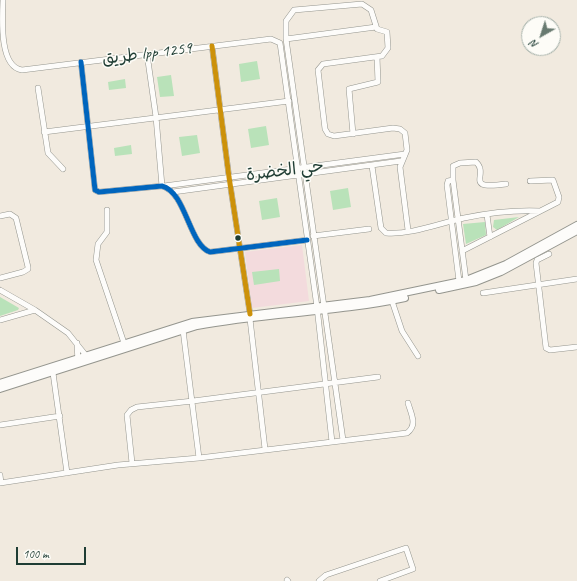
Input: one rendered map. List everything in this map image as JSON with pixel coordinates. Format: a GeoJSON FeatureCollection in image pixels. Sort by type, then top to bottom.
{"type":"FeatureCollection","features":[{"type":"Feature","properties":{"kind":"main road"},"geometry":{"type":"LineString","coordinates":[[321,309],[392,296],[463,280],[506,264],[577,225]]}},
{"type":"Feature","properties":{"kind":"main road"},"geometry":{"type":"LineString","coordinates":[[0,389],[53,373],[124,343],[192,322],[392,301],[485,279],[517,264],[577,231]]}},
{"type":"Feature","properties":{"kind":"main road"},"geometry":{"type":"LineString","coordinates":[[88,358],[183,330],[250,316]]}},
{"type":"Feature","properties":{"kind":"main road"},"geometry":{"type":"LineString","coordinates":[[0,383],[78,362]]}},
{"type":"Feature","properties":{"kind":"street","name":"طريق lpp 1259"},"geometry":{"type":"LineString","coordinates":[[3,0],[0,48],[4,61],[8,66],[22,70],[268,39],[276,40],[281,45],[289,101]]}},
{"type":"Feature","properties":{"kind":"street"},"geometry":{"type":"LineString","coordinates":[[343,440],[321,309],[307,240],[286,39],[286,21],[290,13],[297,9],[362,4],[371,10],[378,30],[387,31],[388,44],[385,54],[323,64],[318,68],[326,132],[334,136],[393,128],[400,129],[406,136],[407,150],[401,161],[400,167],[408,230]]}},
{"type":"Feature","properties":{"kind":"street"},"geometry":{"type":"LineString","coordinates":[[286,39],[376,27]]}},
{"type":"Feature","properties":{"kind":"street","name":"طريق lpp 1259"},"geometry":{"type":"LineString","coordinates":[[212,46],[228,177],[250,316],[265,449]]}},
{"type":"Feature","properties":{"kind":"street"},"geometry":{"type":"LineString","coordinates":[[147,54],[156,117],[163,186],[173,192],[204,249],[210,252],[307,240]]}},
{"type":"Feature","properties":{"kind":"street"},"geometry":{"type":"LineString","coordinates":[[353,134],[349,89],[378,82],[377,56]]}},
{"type":"Feature","properties":{"kind":"street"},"geometry":{"type":"LineString","coordinates":[[81,62],[88,127]]}},
{"type":"Feature","properties":{"kind":"street"},"geometry":{"type":"LineString","coordinates":[[38,88],[48,153],[63,169]]}},
{"type":"Feature","properties":{"kind":"street"},"geometry":{"type":"LineString","coordinates":[[44,132],[289,101],[314,236],[321,309],[325,383],[332,442]]}},
{"type":"Feature","properties":{"kind":"street","name":"حي الخضرة"},"geometry":{"type":"LineString","coordinates":[[88,127],[95,190],[103,193],[228,177],[301,172],[405,154]]}},
{"type":"Feature","properties":{"kind":"street"},"geometry":{"type":"LineString","coordinates":[[173,192],[230,185],[301,172],[372,166],[401,161]]}},
{"type":"Feature","properties":{"kind":"street"},"geometry":{"type":"LineString","coordinates":[[463,280],[462,251],[452,180],[452,168],[454,165],[474,162],[479,165],[480,182],[483,186],[487,187],[506,184]]}},
{"type":"Feature","properties":{"kind":"street"},"geometry":{"type":"LineString","coordinates":[[372,166],[382,230],[388,233],[487,215],[524,211],[540,211]]}},
{"type":"Feature","properties":{"kind":"street"},"geometry":{"type":"LineString","coordinates":[[462,251],[556,203],[559,200],[555,182],[550,179],[530,181]]}},
{"type":"Feature","properties":{"kind":"street"},"geometry":{"type":"LineString","coordinates":[[452,180],[447,184],[450,222],[463,280]]}},
{"type":"Feature","properties":{"kind":"street"},"geometry":{"type":"LineString","coordinates":[[107,210],[107,232],[98,244],[96,260],[124,343]]}},
{"type":"Feature","properties":{"kind":"street"},"geometry":{"type":"LineString","coordinates":[[0,216],[10,214],[16,218],[28,267],[23,272],[0,278]]}},
{"type":"Feature","properties":{"kind":"street"},"geometry":{"type":"LineString","coordinates":[[487,215],[490,237]]}},
{"type":"Feature","properties":{"kind":"street"},"geometry":{"type":"LineString","coordinates":[[314,236],[369,229]]}},
{"type":"Feature","properties":{"kind":"street"},"geometry":{"type":"LineString","coordinates":[[549,254],[536,261],[546,348],[550,350],[577,347]]}},
{"type":"Feature","properties":{"kind":"street"},"geometry":{"type":"LineString","coordinates":[[483,293],[577,279]]}},
{"type":"Feature","properties":{"kind":"street"},"geometry":{"type":"LineString","coordinates":[[0,290],[35,310],[63,329],[77,343],[88,358]]}},
{"type":"Feature","properties":{"kind":"street"},"geometry":{"type":"LineString","coordinates":[[392,301],[402,332],[418,356]]}},
{"type":"Feature","properties":{"kind":"street"},"geometry":{"type":"LineString","coordinates":[[0,320],[35,310]]}},
{"type":"Feature","properties":{"kind":"street"},"geometry":{"type":"LineString","coordinates":[[183,330],[193,401],[198,458]]}},
{"type":"Feature","properties":{"kind":"street"},"geometry":{"type":"LineString","coordinates":[[77,343],[78,362]]}},
{"type":"Feature","properties":{"kind":"street"},"geometry":{"type":"LineString","coordinates":[[53,373],[67,473]]}},
{"type":"Feature","properties":{"kind":"street"},"geometry":{"type":"LineString","coordinates":[[132,463],[127,415],[131,410],[137,407],[378,377]]}},
{"type":"Feature","properties":{"kind":"street"},"geometry":{"type":"LineString","coordinates":[[0,475],[1,483],[132,463],[198,458],[407,432],[412,429],[414,424],[408,403]]}},
{"type":"Feature","properties":{"kind":"street"},"geometry":{"type":"LineString","coordinates":[[0,425],[60,416]]}},
{"type":"Feature","properties":{"kind":"street"},"geometry":{"type":"LineString","coordinates":[[319,581],[326,574],[406,548],[413,569],[380,581]]}},
{"type":"Feature","properties":{"kind":"shaded area"},"geometry":{"type":"Polygon","coordinates":[[[302,245],[309,301],[252,308],[245,252],[302,245]]]}},
{"type":"Feature","properties":{"kind":"green space"},"geometry":{"type":"Polygon","coordinates":[[[257,61],[260,79],[241,82],[239,64],[257,61]]]}},
{"type":"Feature","properties":{"kind":"green space"},"geometry":{"type":"Polygon","coordinates":[[[171,75],[174,96],[160,97],[157,77],[171,75]]]}},
{"type":"Feature","properties":{"kind":"green space"},"geometry":{"type":"Polygon","coordinates":[[[125,79],[126,88],[109,90],[108,82],[125,79]]]}},
{"type":"Feature","properties":{"kind":"green space"},"geometry":{"type":"Polygon","coordinates":[[[266,126],[269,145],[251,148],[248,129],[266,126]]]}},
{"type":"Feature","properties":{"kind":"green space"},"geometry":{"type":"Polygon","coordinates":[[[197,135],[200,153],[182,156],[179,137],[197,135]]]}},
{"type":"Feature","properties":{"kind":"green space"},"geometry":{"type":"Polygon","coordinates":[[[131,145],[132,154],[115,156],[114,148],[131,145]]]}},
{"type":"Feature","properties":{"kind":"green space"},"geometry":{"type":"Polygon","coordinates":[[[348,188],[351,207],[333,210],[330,191],[348,188]]]}},
{"type":"Feature","properties":{"kind":"green space"},"geometry":{"type":"Polygon","coordinates":[[[277,198],[280,217],[262,220],[259,201],[277,198]]]}},
{"type":"Feature","properties":{"kind":"green space"},"geometry":{"type":"Polygon","coordinates":[[[519,217],[497,230],[493,227],[494,220],[519,217]]]}},
{"type":"Feature","properties":{"kind":"green space"},"geometry":{"type":"Polygon","coordinates":[[[485,222],[486,235],[466,244],[463,224],[485,222]]]}},
{"type":"Feature","properties":{"kind":"green space"},"geometry":{"type":"Polygon","coordinates":[[[279,269],[280,281],[254,285],[252,272],[279,269]]]}},
{"type":"Feature","properties":{"kind":"green space"},"geometry":{"type":"Polygon","coordinates":[[[0,297],[19,308],[18,310],[0,316],[0,297]]]}},
{"type":"Feature","properties":{"kind":"transit line"},"geometry":{"type":"LineString","coordinates":[[212,46],[229,177],[250,314]]}},
{"type":"Feature","properties":{"kind":"transit line"},"geometry":{"type":"LineString","coordinates":[[81,62],[95,190],[99,192],[162,186],[170,190],[177,198],[197,240],[210,252],[307,240]]}}]}
